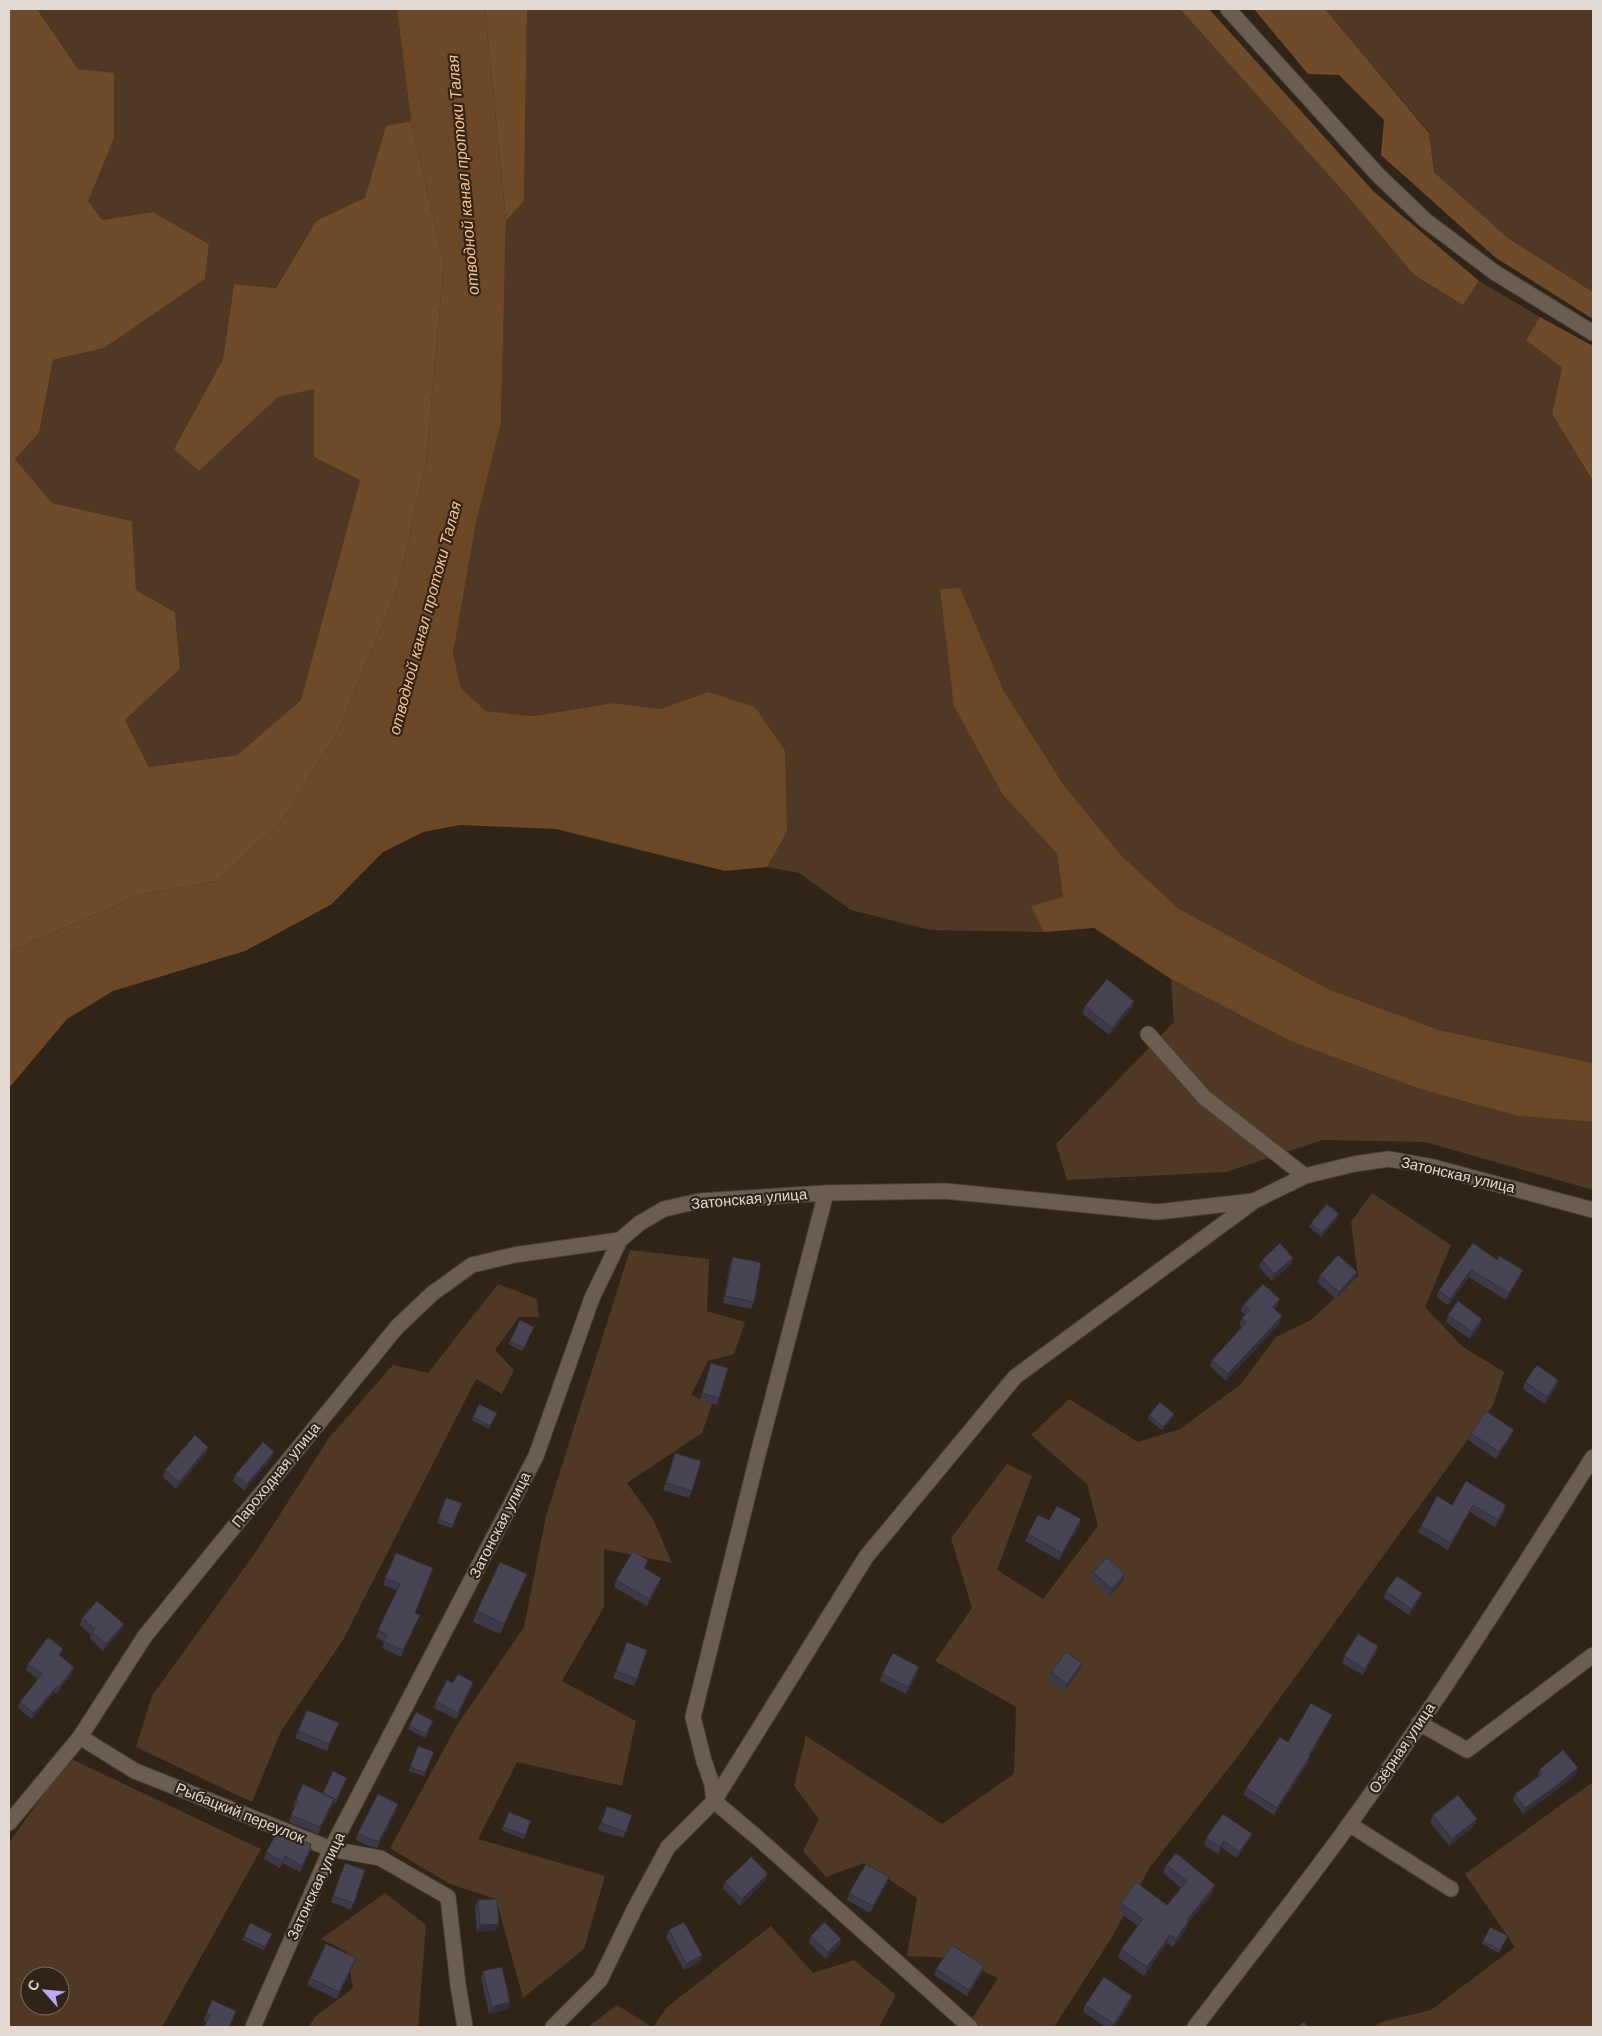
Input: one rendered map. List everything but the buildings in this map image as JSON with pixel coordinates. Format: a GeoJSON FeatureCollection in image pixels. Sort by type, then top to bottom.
{"type":"FeatureCollection","features":[{"type":"Feature","properties":{"kind":"street"},"geometry":{"type":"LineString","coordinates":[[1228,9],[1378,175],[1425,220],[1494,272],[1593,333]]}},
{"type":"Feature","properties":{"kind":"street"},"geometry":{"type":"LineString","coordinates":[[1148,1034],[1205,1098],[1305,1176]]}},
{"type":"Feature","properties":{"kind":"street","name":"Затонская улица"},"geometry":{"type":"LineString","coordinates":[[253,2027],[331,1849],[536,1456],[592,1298],[620,1240],[640,1222],[664,1209],[717,1200],[826,1193],[945,1191],[1157,1212],[1254,1201],[1305,1176],[1354,1164],[1389,1159],[1433,1166],[1593,1210]]}},
{"type":"Feature","properties":{"kind":"street"},"geometry":{"type":"LineString","coordinates":[[826,1193],[758,1454],[693,1717],[704,1762],[712,1784],[714,1801],[970,2027]]}},
{"type":"Feature","properties":{"kind":"street"},"geometry":{"type":"LineString","coordinates":[[553,2027],[600,1980],[634,1908],[668,1847],[714,1801],[866,1557],[1015,1377],[1254,1201]]}},
{"type":"Feature","properties":{"kind":"street","name":"Пароходная улица"},"geometry":{"type":"LineString","coordinates":[[9,1823],[80,1737],[145,1636],[397,1327],[433,1293],[472,1265],[514,1255],[620,1240]]}},
{"type":"Feature","properties":{"kind":"street","name":"Озёрная улица"},"geometry":{"type":"LineString","coordinates":[[1195,2027],[1300,1892],[1349,1824],[1419,1723],[1593,1457]]}},
{"type":"Feature","properties":{"kind":"street"},"geometry":{"type":"LineString","coordinates":[[1419,1723],[1467,1750],[1593,1655]]}},
{"type":"Feature","properties":{"kind":"street","name":"Рыбацкий переулок"},"geometry":{"type":"LineString","coordinates":[[80,1737],[135,1770],[331,1849],[380,1858],[448,1898],[465,2027]]}},
{"type":"Feature","properties":{"kind":"street"},"geometry":{"type":"LineString","coordinates":[[1349,1824],[1451,1889]]}},
{"type":"Feature","properties":{"kind":"shaded area"},"geometry":{"type":"Polygon","coordinates":[[[9,9],[37,9],[78,69],[114,73],[114,138],[88,201],[102,220],[153,212],[209,244],[205,279],[104,348],[53,360],[39,433],[15,459],[52,503],[132,521],[136,590],[175,612],[180,669],[125,720],[149,767],[237,755],[301,700],[360,480],[314,457],[314,389],[278,397],[199,471],[174,449],[223,359],[234,284],[276,288],[316,221],[365,198],[386,126],[411,121],[444,263],[426,462],[398,587],[338,732],[281,822],[217,881],[140,895],[9,952],[9,9]]]}},
{"type":"Feature","properties":{"kind":"shaded area"},"geometry":{"type":"Polygon","coordinates":[[[37,9],[397,9],[411,121],[386,127],[365,199],[316,221],[276,288],[234,284],[223,359],[174,449],[200,470],[278,397],[315,388],[314,457],[360,480],[301,700],[237,755],[149,767],[125,720],[180,669],[175,612],[136,590],[132,521],[52,503],[15,459],[39,433],[53,360],[104,348],[205,279],[209,244],[153,212],[102,220],[87,201],[114,138],[78,69],[37,9]]]}},
{"type":"Feature","properties":{"kind":"shaded area"},"geometry":{"type":"Polygon","coordinates":[[[485,9],[527,9],[524,201],[506,221],[485,9]]]}},
{"type":"Feature","properties":{"kind":"shaded area"},"geometry":{"type":"Polygon","coordinates":[[[527,9],[1180,9],[1350,199],[1414,275],[1463,305],[1479,281],[1540,317],[1526,340],[1562,368],[1552,414],[1593,481],[1593,1063],[1439,1030],[1328,989],[1179,909],[1121,855],[1063,784],[1004,691],[960,588],[1003,795],[1057,854],[1063,897],[1032,906],[1044,932],[930,930],[851,910],[799,873],[767,867],[787,832],[708,692],[660,709],[613,703],[533,716],[486,711],[461,688],[453,654],[476,523],[501,423],[506,221],[524,201],[527,9]]]}},
{"type":"Feature","properties":{"kind":"shaded area"},"geometry":{"type":"Polygon","coordinates":[[[1180,9],[1209,9],[1373,191],[1479,281],[1463,305],[1414,275],[1350,199],[1180,9]]]}},
{"type":"Feature","properties":{"kind":"shaded area"},"geometry":{"type":"Polygon","coordinates":[[[1254,9],[1325,9],[1429,133],[1434,172],[1508,238],[1593,292],[1593,319],[1496,258],[1381,155],[1384,120],[1339,75],[1308,74],[1254,9]]]}},
{"type":"Feature","properties":{"kind":"shaded area"},"geometry":{"type":"Polygon","coordinates":[[[1325,9],[1593,9],[1593,292],[1508,238],[1434,172],[1429,132],[1325,9]]]}},
{"type":"Feature","properties":{"kind":"shaded area"},"geometry":{"type":"Polygon","coordinates":[[[1540,317],[1593,346],[1593,481],[1552,414],[1562,368],[1526,340],[1540,317]]]}},
{"type":"Feature","properties":{"kind":"shaded area"},"geometry":{"type":"Polygon","coordinates":[[[1171,979],[1290,1041],[1420,1089],[1518,1116],[1593,1122],[1593,1190],[1425,1142],[1323,1140],[1226,1172],[1067,1180],[1056,1144],[1174,1022],[1171,979]]]}},
{"type":"Feature","properties":{"kind":"shaded area"},"geometry":{"type":"Polygon","coordinates":[[[1372,1193],[1451,1245],[1425,1307],[1463,1347],[1504,1372],[1493,1405],[1235,1760],[1150,1867],[1112,1937],[1054,2027],[979,2027],[971,2020],[998,1978],[953,1958],[907,1956],[917,1898],[864,1863],[826,1877],[803,1851],[819,1819],[794,1786],[806,1736],[942,1824],[1014,1774],[1016,1707],[935,1661],[972,1608],[951,1538],[1007,1464],[1032,1476],[997,1570],[1043,1599],[1098,1526],[1087,1484],[1031,1435],[1069,1399],[1138,1442],[1180,1429],[1241,1384],[1276,1337],[1311,1320],[1358,1276],[1351,1222],[1372,1193]]]}},
{"type":"Feature","properties":{"kind":"shaded area"},"geometry":{"type":"Polygon","coordinates":[[[630,1250],[709,1259],[707,1311],[745,1322],[734,1354],[708,1361],[691,1395],[712,1404],[702,1433],[627,1483],[653,1519],[672,1563],[604,1549],[604,1607],[562,1681],[636,1721],[622,1786],[517,1762],[478,1839],[605,1876],[584,1949],[523,1998],[496,1899],[450,1884],[390,1848],[456,1727],[524,1627],[546,1516],[630,1250]]]}},
{"type":"Feature","properties":{"kind":"shaded area"},"geometry":{"type":"Polygon","coordinates":[[[498,1284],[537,1299],[539,1317],[519,1317],[495,1350],[514,1370],[502,1394],[476,1379],[343,1640],[281,1731],[252,1802],[136,1747],[152,1696],[257,1550],[329,1438],[393,1365],[428,1373],[498,1284]]]}},
{"type":"Feature","properties":{"kind":"shaded area"},"geometry":{"type":"Polygon","coordinates":[[[69,1758],[261,1849],[162,2027],[9,2027],[9,1843],[69,1758]]]}},
{"type":"Feature","properties":{"kind":"shaded area"},"geometry":{"type":"Polygon","coordinates":[[[1593,1782],[1593,2027],[1374,2027],[1381,2022],[1431,2010],[1515,1947],[1465,1874],[1593,1782]]]}},
{"type":"Feature","properties":{"kind":"shaded area"},"geometry":{"type":"Polygon","coordinates":[[[385,1893],[426,1925],[418,2027],[308,2027],[316,2016],[353,1988],[347,1952],[321,1939],[385,1893]]]}},
{"type":"Feature","properties":{"kind":"shaded area"},"geometry":{"type":"Polygon","coordinates":[[[771,1926],[813,1973],[854,1960],[896,1995],[879,2027],[653,2027],[667,2007],[771,1926]]]}},
{"type":"Feature","properties":{"kind":"shaded area"},"geometry":{"type":"Polygon","coordinates":[[[617,2005],[652,2027],[588,2027],[617,2005]]]}},
{"type":"Feature","properties":{"kind":"water","name":"отводной канал протоки Талая"},"geometry":{"type":"Polygon","coordinates":[[[397,9],[485,9],[506,221],[501,423],[476,523],[453,654],[461,688],[486,711],[533,716],[613,703],[660,709],[708,692],[755,707],[785,751],[787,832],[767,867],[725,871],[556,829],[460,825],[423,832],[383,852],[332,904],[245,951],[113,991],[67,1019],[9,1088],[9,952],[140,895],[217,881],[281,822],[338,732],[398,587],[426,462],[444,263],[411,121],[397,9]]]}},
{"type":"Feature","properties":{"kind":"water"},"geometry":{"type":"Polygon","coordinates":[[[960,588],[1004,691],[1063,784],[1121,855],[1179,909],[1328,989],[1439,1030],[1593,1063],[1593,1122],[1518,1116],[1420,1089],[1290,1041],[1171,979],[1094,928],[1044,932],[1031,906],[1063,897],[1057,854],[1003,795],[954,706],[940,589],[960,588]]]}}]}
